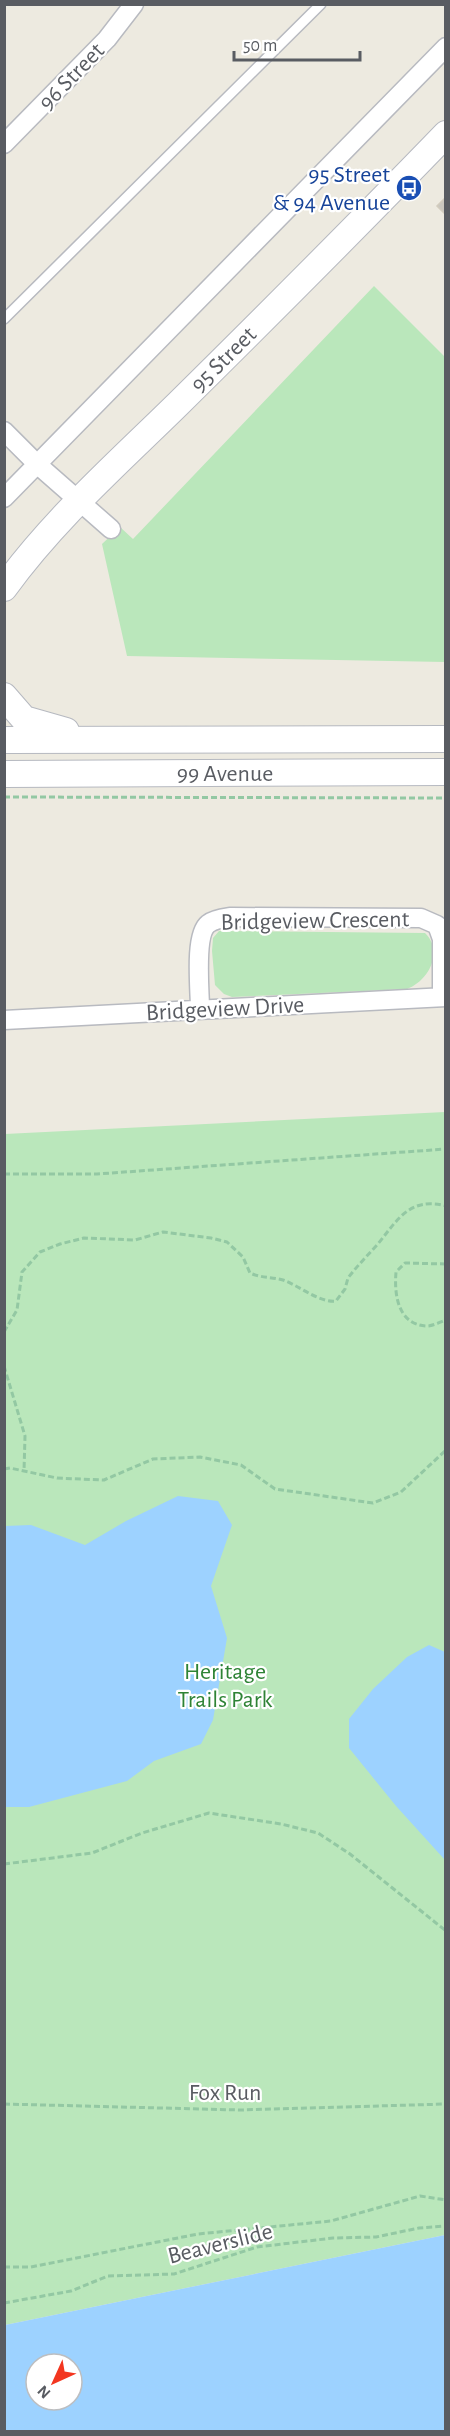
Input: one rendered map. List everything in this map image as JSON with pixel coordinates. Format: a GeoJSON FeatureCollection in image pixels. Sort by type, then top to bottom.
{"type":"FeatureCollection","features":[{"type":"Feature","properties":{"kind":"main road","name":"95 Street"},"geometry":{"type":"LineString","coordinates":[[4,588],[29,555],[80,501],[337,246],[446,134]]}},
{"type":"Feature","properties":{"kind":"main road"},"geometry":{"type":"LineString","coordinates":[[4,696],[24,719],[92,739]]}},
{"type":"Feature","properties":{"kind":"main road","name":"99 Avenue"},"geometry":{"type":"LineString","coordinates":[[4,740],[446,739]]}},
{"type":"Feature","properties":{"kind":"main road","name":"99 Avenue"},"geometry":{"type":"LineString","coordinates":[[4,774],[446,772]]}},
{"type":"Feature","properties":{"kind":"street","name":"96 Street"},"geometry":{"type":"LineString","coordinates":[[4,144],[107,39],[134,4]]}},
{"type":"Feature","properties":{"kind":"street"},"geometry":{"type":"LineString","coordinates":[[4,498],[446,47]]}},
{"type":"Feature","properties":{"kind":"street"},"geometry":{"type":"LineString","coordinates":[[4,431],[38,465],[111,529]]}},
{"type":"Feature","properties":{"kind":"street","name":"Bridgeview Crescent"},"geometry":{"type":"LineString","coordinates":[[200,1009],[200,939],[207,924],[231,917],[421,918],[436,925],[442,939],[444,997]]}},
{"type":"Feature","properties":{"kind":"street","name":"Bridgeview Drive"},"geometry":{"type":"LineString","coordinates":[[4,1020],[444,997]]}},
{"type":"Feature","properties":{"kind":"lane"},"geometry":{"type":"LineString","coordinates":[[4,319],[321,4]]}},
{"type":"Feature","properties":{"kind":"path"},"geometry":{"type":"LineString","coordinates":[[4,797],[446,798]]}},
{"type":"Feature","properties":{"kind":"path"},"geometry":{"type":"LineString","coordinates":[[4,1174],[97,1174],[446,1149]]}},
{"type":"Feature","properties":{"kind":"path"},"geometry":{"type":"LineString","coordinates":[[4,1332],[17,1310],[22,1272],[40,1252],[60,1244],[84,1238],[135,1240],[163,1232],[211,1238],[227,1242],[243,1257],[250,1273],[261,1278],[281,1280],[328,1302],[336,1301],[345,1289],[348,1278],[397,1219],[412,1208],[430,1202],[446,1206]]}},
{"type":"Feature","properties":{"kind":"path"},"geometry":{"type":"LineString","coordinates":[[446,1264],[405,1263],[396,1272],[394,1289],[399,1308],[407,1320],[427,1326],[446,1320]]}},
{"type":"Feature","properties":{"kind":"path"},"geometry":{"type":"LineString","coordinates":[[4,1366],[25,1436],[24,1471]]}},
{"type":"Feature","properties":{"kind":"path"},"geometry":{"type":"LineString","coordinates":[[4,1469],[10,1468],[57,1478],[104,1480],[153,1459],[200,1457],[241,1464],[275,1489],[373,1503],[401,1492],[446,1450]]}},
{"type":"Feature","properties":{"kind":"path"},"geometry":{"type":"LineString","coordinates":[[4,1864],[92,1853],[142,1833],[209,1813],[281,1824],[318,1833],[350,1854],[446,1930]]}},
{"type":"Feature","properties":{"kind":"path","name":"Fox Run"},"geometry":{"type":"LineString","coordinates":[[4,2104],[240,2110],[446,2104]]}},
{"type":"Feature","properties":{"kind":"path"},"geometry":{"type":"LineString","coordinates":[[4,2266],[31,2267],[198,2234],[331,2222],[420,2196],[446,2200]]}},
{"type":"Feature","properties":{"kind":"path","name":"Beaverslide"},"geometry":{"type":"LineString","coordinates":[[4,2303],[72,2290],[108,2276],[174,2274],[257,2247],[333,2238],[376,2237],[419,2228],[446,2226]]}},
{"type":"Feature","properties":{"kind":"green space"},"geometry":{"type":"Polygon","coordinates":[[[374,286],[445,357],[445,662],[127,656],[102,544],[120,527],[133,539],[374,286]]]}},
{"type":"Feature","properties":{"kind":"green space"},"geometry":{"type":"Polygon","coordinates":[[[219,931],[425,933],[431,940],[433,957],[427,973],[415,985],[407,989],[232,997],[224,994],[215,985],[212,951],[213,938],[219,931]]]}},
{"type":"Feature","properties":{"kind":"green space","name":"Heritage Trails Park"},"geometry":{"type":"Polygon","coordinates":[[[445,1112],[445,2235],[5,2325],[5,1134],[445,1112]]]}},
{"type":"Feature","properties":{"kind":"water"},"geometry":{"type":"Polygon","coordinates":[[[178,1496],[218,1501],[232,1525],[211,1586],[227,1638],[213,1720],[201,1744],[154,1761],[127,1781],[29,1807],[5,1807],[5,1526],[31,1525],[85,1545],[126,1521],[178,1496]]]}},
{"type":"Feature","properties":{"kind":"water"},"geometry":{"type":"Polygon","coordinates":[[[429,1645],[445,1652],[445,1860],[396,1806],[349,1748],[349,1719],[373,1689],[407,1657],[429,1645]]]}},
{"type":"Feature","properties":{"kind":"water"},"geometry":{"type":"Polygon","coordinates":[[[445,2235],[445,2431],[5,2431],[5,2325],[445,2235]]]}},
{"type":"Feature","properties":{"kind":"building"},"geometry":{"type":"Polygon","coordinates":[[[446,197],[446,215],[437,206],[446,197]]]}},
{"type":"Feature","properties":{"kind":"place","name":"95 Street & 94 Avenue"},"geometry":{"type":"Point","coordinates":[409,188]}}]}
